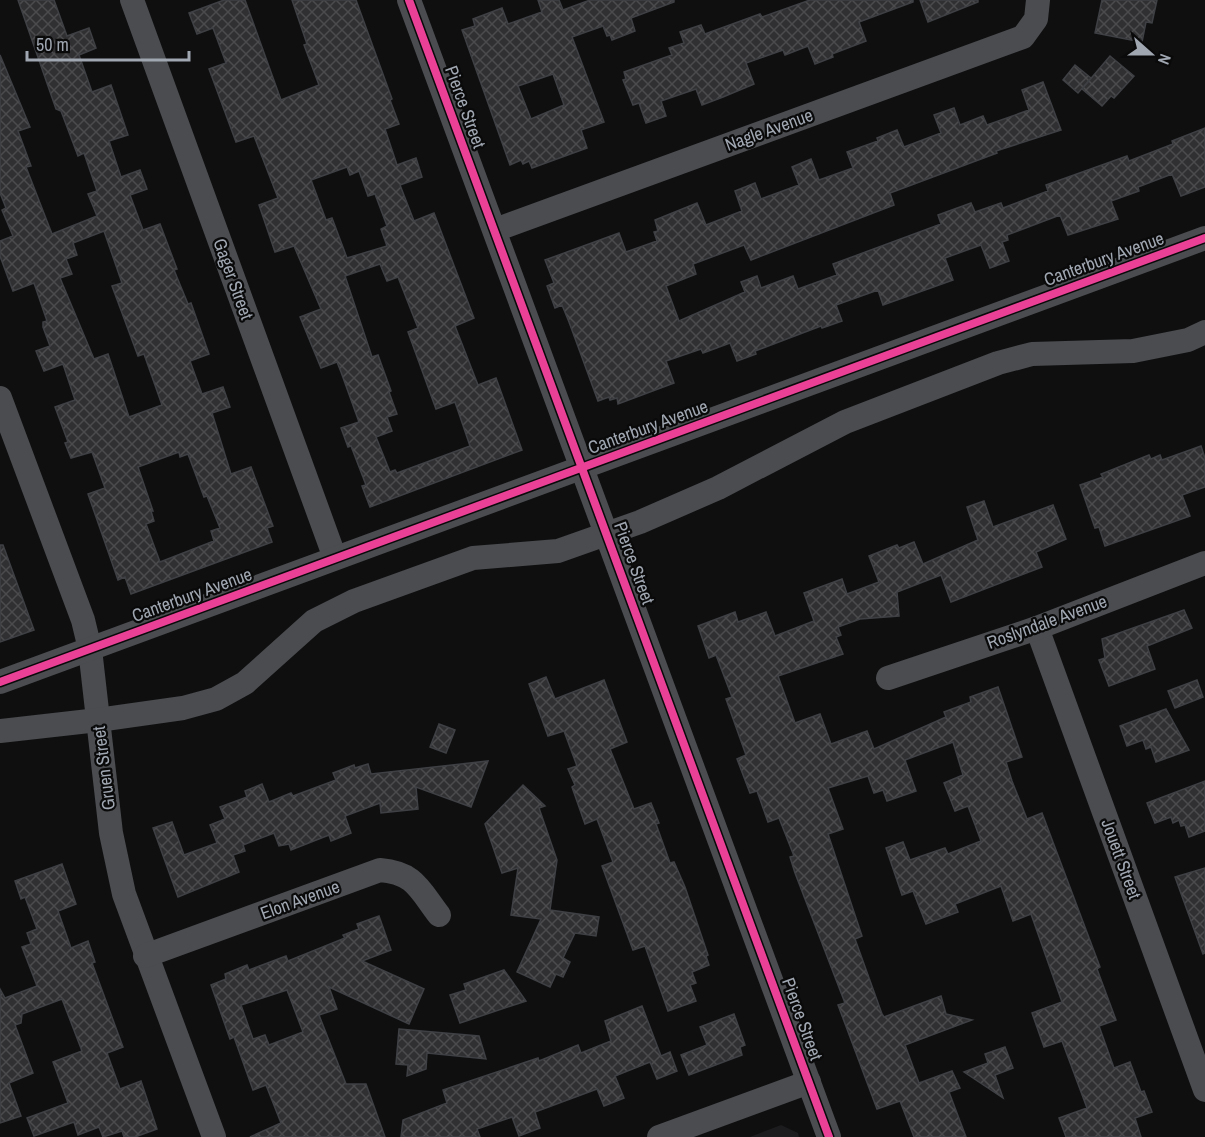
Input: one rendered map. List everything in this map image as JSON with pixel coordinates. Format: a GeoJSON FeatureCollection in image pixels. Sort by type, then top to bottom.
{"type":"FeatureCollection","features":[{"type":"Feature","properties":{"kind":"street","name":"Gager Street"},"geometry":{"type":"LineString","coordinates":[[132,0],[335,558]]}},
{"type":"Feature","properties":{"kind":"street","name":"Pierce Street"},"geometry":{"type":"LineString","coordinates":[[409,0],[829,1137]]}},
{"type":"Feature","properties":{"kind":"street","name":"Nagle Avenue"},"geometry":{"type":"LineString","coordinates":[[495,230],[1023,37],[1037,10]]}},
{"type":"Feature","properties":{"kind":"street","name":"Canterbury Avenue"},"geometry":{"type":"LineString","coordinates":[[0,682],[1205,238]]}},
{"type":"Feature","properties":{"kind":"street"},"geometry":{"type":"LineString","coordinates":[[0,731],[183,708],[216,699],[245,683],[314,621],[354,601],[473,558],[558,551],[640,522],[718,488],[845,422],[998,363],[1032,354],[1133,351],[1188,340],[1205,332]]}},
{"type":"Feature","properties":{"kind":"street","name":"Gruen Street"},"geometry":{"type":"LineString","coordinates":[[0,398],[83,620],[90,649],[116,854],[124,894],[145,956],[214,1137]]}},
{"type":"Feature","properties":{"kind":"street","name":"Roslyndale Avenue"},"geometry":{"type":"LineString","coordinates":[[888,678],[1037,628],[1205,563]]}},
{"type":"Feature","properties":{"kind":"street","name":"Jouett Street"},"geometry":{"type":"LineString","coordinates":[[1037,628],[1205,1090]]}},
{"type":"Feature","properties":{"kind":"street","name":"Elon Avenue"},"geometry":{"type":"LineString","coordinates":[[145,956],[380,870],[399,872],[412,880],[440,915]]}},
{"type":"Feature","properties":{"kind":"street"},"geometry":{"type":"LineString","coordinates":[[659,1137],[809,1082]]}},
{"type":"Feature","properties":{"kind":"shaded area"},"geometry":{"type":"Polygon","coordinates":[[[781,1125],[798,1133],[799,1137],[750,1137],[781,1125]]]}},
{"type":"Feature","properties":{"kind":"building"},"geometry":{"type":"Polygon","coordinates":[[[18,0],[54,0],[67,36],[89,28],[96,48],[79,55],[92,92],[111,85],[128,135],[109,141],[121,177],[140,170],[147,189],[130,195],[143,230],[160,224],[177,269],[174,270],[188,304],[191,303],[209,354],[190,361],[202,394],[223,387],[230,407],[212,413],[231,474],[251,467],[273,526],[267,528],[272,542],[131,594],[125,577],[118,580],[88,494],[105,488],[92,452],[71,458],[65,443],[68,442],[55,407],[75,400],[63,364],[44,371],[36,351],[50,346],[43,327],[43,322],[47,321],[34,283],[13,291],[0,256],[0,241],[13,236],[2,210],[6,208],[0,193],[0,55],[30,127],[18,131],[31,166],[26,167],[52,234],[97,216],[88,194],[97,191],[84,153],[78,156],[61,111],[56,109],[18,0]],[[104,231],[73,243],[77,255],[66,259],[72,274],[60,278],[94,359],[108,354],[129,417],[162,405],[144,354],[138,356],[112,286],[122,283],[104,231]],[[179,452],[138,467],[153,511],[151,511],[154,521],[146,524],[160,562],[214,541],[211,531],[220,528],[207,496],[204,497],[188,454],[180,457],[179,452]]]}},
{"type":"Feature","properties":{"kind":"building"},"geometry":{"type":"Polygon","coordinates":[[[224,0],[245,0],[281,100],[319,85],[304,45],[307,44],[292,0],[356,0],[399,124],[385,129],[397,165],[416,158],[422,177],[400,185],[414,221],[434,213],[474,318],[455,326],[478,385],[496,378],[522,450],[370,507],[362,486],[366,485],[351,446],[348,447],[341,428],[359,422],[341,372],[337,362],[321,368],[300,317],[321,309],[294,246],[275,252],[259,205],[278,198],[254,136],[236,142],[209,69],[226,63],[213,28],[197,34],[189,13],[224,0]],[[347,167],[311,180],[326,220],[332,218],[347,258],[387,246],[381,229],[387,226],[375,194],[368,196],[359,171],[350,175],[347,167]],[[380,264],[345,276],[372,357],[378,355],[391,391],[389,392],[397,414],[387,417],[392,431],[376,437],[390,472],[395,470],[397,473],[470,446],[455,402],[436,409],[408,332],[418,328],[398,277],[387,281],[380,264]]]}},
{"type":"Feature","properties":{"kind":"building"},"geometry":{"type":"Polygon","coordinates":[[[538,0],[559,0],[563,10],[590,0],[674,0],[674,2],[631,18],[635,31],[612,40],[610,35],[607,36],[603,26],[572,37],[604,122],[581,130],[587,148],[532,168],[529,161],[523,164],[521,160],[510,165],[462,30],[475,26],[473,19],[502,8],[508,24],[542,12],[538,0]],[[553,74],[518,86],[531,119],[564,105],[553,74]]]}},
{"type":"Feature","properties":{"kind":"building"},"geometry":{"type":"Polygon","coordinates":[[[810,0],[913,0],[913,2],[859,22],[866,41],[832,54],[833,57],[815,64],[808,46],[785,55],[783,50],[746,63],[754,84],[702,105],[696,89],[661,101],[666,116],[646,123],[639,103],[633,105],[623,80],[626,79],[624,72],[672,55],[669,48],[684,43],[680,32],[701,25],[705,34],[760,14],[762,17],[810,0]]]}},
{"type":"Feature","properties":{"kind":"building"},"geometry":{"type":"Polygon","coordinates":[[[920,0],[978,0],[978,2],[928,22],[920,0]]]}},
{"type":"Feature","properties":{"kind":"building"},"geometry":{"type":"Polygon","coordinates":[[[1102,0],[1157,0],[1152,23],[1146,22],[1142,42],[1095,33],[1102,0]]]}},
{"type":"Feature","properties":{"kind":"building"},"geometry":{"type":"Polygon","coordinates":[[[1110,56],[1134,76],[1114,98],[1111,96],[1102,106],[1082,89],[1110,56]]]}},
{"type":"Feature","properties":{"kind":"building"},"geometry":{"type":"Polygon","coordinates":[[[1075,65],[1091,78],[1078,93],[1063,80],[1075,65]]]}},
{"type":"Feature","properties":{"kind":"building"},"geometry":{"type":"Polygon","coordinates":[[[1043,82],[1061,130],[996,151],[997,153],[890,193],[894,205],[751,260],[744,245],[693,264],[696,274],[666,286],[679,321],[745,292],[741,282],[757,276],[761,288],[793,276],[798,289],[837,275],[833,264],[941,224],[938,215],[971,203],[975,212],[1001,203],[1003,208],[1048,191],[1046,185],[1127,156],[1129,161],[1173,144],[1172,141],[1205,128],[1205,187],[1181,196],[1172,174],[1138,187],[1139,191],[1111,201],[1118,219],[1068,235],[1060,215],[1007,235],[1008,240],[1002,242],[1009,261],[990,268],[981,245],[945,258],[953,280],[883,305],[878,290],[836,305],[842,321],[822,328],[821,326],[755,351],[756,354],[737,361],[730,343],[703,353],[701,349],[666,361],[674,383],[618,404],[617,398],[610,400],[609,397],[598,401],[562,305],[555,308],[547,286],[554,283],[545,260],[619,233],[626,252],[657,241],[654,232],[658,231],[655,220],[697,203],[706,225],[742,211],[735,191],[755,183],[761,199],[799,185],[792,167],[811,159],[819,180],[853,168],[847,152],[878,141],[877,138],[897,130],[904,147],[941,133],[934,115],[954,108],[960,125],[983,116],[987,125],[1029,110],[1022,90],[1043,82]]]}},
{"type":"Feature","properties":{"kind":"building"},"geometry":{"type":"Polygon","coordinates":[[[1201,446],[1205,458],[1205,487],[1182,495],[1190,516],[1105,546],[1099,527],[1095,528],[1080,485],[1103,477],[1101,474],[1149,455],[1151,459],[1160,455],[1162,460],[1201,446]]]}},
{"type":"Feature","properties":{"kind":"building"},"geometry":{"type":"Polygon","coordinates":[[[984,501],[993,527],[1053,505],[1066,539],[1036,552],[1042,567],[951,602],[941,575],[897,592],[899,616],[860,619],[838,627],[841,635],[836,637],[843,654],[778,676],[795,723],[820,714],[831,744],[867,731],[874,749],[946,717],[944,712],[971,702],[970,697],[998,687],[1022,757],[1006,762],[1012,781],[1027,819],[1042,813],[1100,967],[1097,969],[1116,1020],[1099,1026],[1114,1068],[1130,1062],[1141,1092],[1144,1091],[1152,1112],[1135,1118],[1141,1137],[1066,1137],[1059,1118],[1087,1108],[1062,1041],[1044,1047],[1032,1013],[1062,1002],[1031,914],[1013,921],[1001,886],[955,904],[958,912],[926,924],[913,891],[902,895],[886,848],[903,842],[910,860],[945,848],[948,854],[981,841],[968,806],[955,811],[944,783],[963,775],[953,742],[905,760],[916,791],[887,801],[883,790],[874,793],[868,776],[828,788],[843,829],[828,834],[862,936],[855,939],[882,1014],[884,1017],[941,996],[946,1014],[972,1020],[905,1045],[919,1083],[952,1071],[960,1088],[949,1092],[966,1137],[914,1137],[900,1101],[877,1109],[838,1005],[845,1003],[795,873],[790,857],[794,856],[779,818],[768,822],[757,791],[750,793],[737,759],[746,755],[726,699],[732,697],[716,655],[709,658],[698,626],[735,612],[738,622],[766,612],[775,636],[814,621],[804,593],[842,579],[847,594],[879,582],[869,556],[897,545],[899,548],[914,542],[923,564],[978,540],[967,507],[984,501]]]}},
{"type":"Feature","properties":{"kind":"building"},"geometry":{"type":"Polygon","coordinates":[[[0,545],[3,545],[34,630],[0,642],[0,545]]]}},
{"type":"Feature","properties":{"kind":"building"},"geometry":{"type":"Polygon","coordinates":[[[1184,610],[1192,628],[1147,646],[1155,669],[1109,686],[1099,660],[1105,658],[1102,639],[1184,610]]]}},
{"type":"Feature","properties":{"kind":"building"},"geometry":{"type":"Polygon","coordinates":[[[546,677],[555,699],[604,680],[627,742],[610,749],[634,809],[651,803],[670,863],[674,862],[685,887],[708,955],[706,956],[709,965],[692,972],[696,983],[690,985],[696,1001],[668,1011],[645,946],[633,950],[602,866],[613,862],[597,819],[585,824],[572,787],[575,785],[568,769],[577,766],[564,731],[548,736],[529,684],[546,677]]]}},
{"type":"Feature","properties":{"kind":"building"},"geometry":{"type":"Polygon","coordinates":[[[1197,680],[1203,697],[1175,708],[1168,691],[1197,680]]]}},
{"type":"Feature","properties":{"kind":"building"},"geometry":{"type":"Polygon","coordinates":[[[1166,709],[1189,750],[1156,762],[1151,747],[1146,749],[1143,740],[1127,746],[1120,726],[1166,709]]]}},
{"type":"Feature","properties":{"kind":"building"},"geometry":{"type":"Polygon","coordinates":[[[439,724],[455,730],[446,753],[430,747],[439,724]]]}},
{"type":"Feature","properties":{"kind":"building"},"geometry":{"type":"Polygon","coordinates":[[[488,761],[471,807],[416,787],[418,809],[381,813],[380,803],[345,816],[351,833],[331,841],[329,835],[291,850],[289,844],[279,846],[274,833],[243,845],[245,851],[233,855],[239,872],[178,897],[153,828],[172,822],[184,855],[217,843],[210,825],[225,819],[220,807],[247,797],[245,791],[262,784],[269,802],[336,780],[333,773],[354,765],[355,768],[368,764],[371,774],[488,761]]]}},
{"type":"Feature","properties":{"kind":"building"},"geometry":{"type":"Polygon","coordinates":[[[1205,781],[1205,831],[1189,837],[1185,825],[1181,826],[1179,820],[1173,823],[1171,817],[1155,823],[1147,803],[1205,781]]]}},
{"type":"Feature","properties":{"kind":"building"},"geometry":{"type":"Polygon","coordinates":[[[523,785],[545,806],[539,808],[557,860],[550,910],[599,917],[596,936],[575,933],[563,958],[570,962],[563,977],[556,974],[550,987],[517,972],[541,919],[511,915],[518,868],[502,873],[485,824],[523,785]]]}},
{"type":"Feature","properties":{"kind":"building"},"geometry":{"type":"Polygon","coordinates":[[[62,864],[76,904],[58,911],[71,948],[88,941],[95,962],[92,963],[123,1047],[107,1053],[120,1089],[141,1081],[157,1129],[135,1137],[124,1137],[122,1131],[103,1137],[99,1127],[78,1135],[74,1122],[34,1136],[27,1118],[68,1103],[53,1062],[82,1051],[62,999],[22,1014],[21,1023],[15,1025],[33,1073],[9,1083],[21,1116],[0,1123],[0,989],[5,998],[37,986],[22,947],[31,944],[27,933],[37,929],[25,897],[21,899],[15,881],[62,864]]]}},
{"type":"Feature","properties":{"kind":"building"},"geometry":{"type":"Polygon","coordinates":[[[1205,868],[1205,953],[1203,954],[1175,877],[1205,868]]]}},
{"type":"Feature","properties":{"kind":"building"},"geometry":{"type":"Polygon","coordinates":[[[379,916],[391,950],[362,961],[424,989],[409,1024],[329,987],[337,1009],[319,1015],[346,1084],[366,1084],[385,1137],[250,1137],[281,1123],[266,1085],[253,1090],[234,1037],[230,1039],[211,985],[226,979],[225,974],[247,965],[249,970],[286,956],[288,961],[345,938],[343,935],[359,929],[357,924],[379,916]],[[287,990],[241,1005],[253,1039],[265,1035],[269,1045],[303,1032],[287,990]]]}},
{"type":"Feature","properties":{"kind":"building"},"geometry":{"type":"Polygon","coordinates":[[[504,970],[526,1001],[460,1023],[450,995],[466,990],[464,984],[504,970]]]}},
{"type":"Feature","properties":{"kind":"building"},"geometry":{"type":"Polygon","coordinates":[[[642,1006],[661,1056],[670,1052],[677,1071],[657,1079],[650,1062],[615,1076],[624,1098],[604,1106],[597,1089],[535,1112],[540,1128],[519,1136],[512,1117],[477,1129],[480,1137],[401,1137],[403,1120],[447,1103],[443,1090],[538,1058],[539,1061],[578,1045],[581,1053],[611,1041],[605,1021],[642,1006]]]}},
{"type":"Feature","properties":{"kind":"building"},"geometry":{"type":"Polygon","coordinates":[[[734,1014],[745,1045],[740,1047],[742,1055],[689,1075],[681,1055],[707,1045],[700,1027],[734,1014]]]}},
{"type":"Feature","properties":{"kind":"building"},"geometry":{"type":"Polygon","coordinates":[[[399,1029],[479,1036],[486,1059],[427,1053],[426,1069],[407,1076],[408,1065],[396,1064],[399,1029]]]}},
{"type":"Feature","properties":{"kind":"building"},"geometry":{"type":"Polygon","coordinates":[[[1005,1047],[1013,1068],[995,1075],[1003,1098],[964,1072],[988,1063],[985,1054],[1005,1047]]]}},
{"type":"Feature","properties":{"kind":"cycle path"},"geometry":{"type":"LineString","coordinates":[[409,0],[829,1137]]}},
{"type":"Feature","properties":{"kind":"cycle path"},"geometry":{"type":"LineString","coordinates":[[0,682],[1205,238]]}}]}
